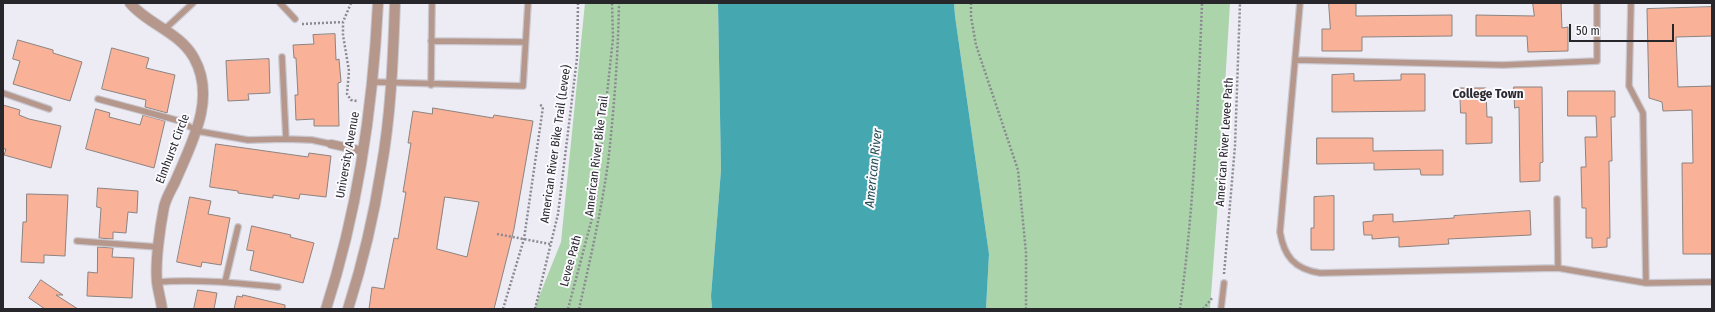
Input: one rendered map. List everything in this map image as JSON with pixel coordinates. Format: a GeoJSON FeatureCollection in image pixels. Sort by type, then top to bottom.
{"type":"FeatureCollection","features":[{"type":"Feature","properties":{"kind":"street","name":"Elmhurst Circle"},"geometry":{"type":"LineString","coordinates":[[130,3],[135,9],[165,29],[181,42],[194,57],[201,76],[203,94],[202,109],[197,131],[165,206],[158,247],[157,282],[162,309]]}},
{"type":"Feature","properties":{"kind":"street","name":"University Avenue"},"geometry":{"type":"LineString","coordinates":[[326,309],[339,268],[354,203],[363,151],[372,95],[378,3]]}},
{"type":"Feature","properties":{"kind":"street"},"geometry":{"type":"LineString","coordinates":[[348,309],[355,287],[381,170],[391,84],[395,3]]}},
{"type":"Feature","properties":{"kind":"street"},"geometry":{"type":"LineString","coordinates":[[331,144],[363,151]]}},
{"type":"Feature","properties":{"kind":"lane"},"geometry":{"type":"LineString","coordinates":[[165,29],[193,3]]}},
{"type":"Feature","properties":{"kind":"lane"},"geometry":{"type":"LineString","coordinates":[[280,3],[295,19]]}},
{"type":"Feature","properties":{"kind":"lane"},"geometry":{"type":"LineString","coordinates":[[431,85],[432,3]]}},
{"type":"Feature","properties":{"kind":"lane"},"geometry":{"type":"LineString","coordinates":[[372,82],[391,84],[522,86],[528,3]]}},
{"type":"Feature","properties":{"kind":"lane"},"geometry":{"type":"LineString","coordinates":[[1300,3],[1280,232],[1282,245],[1286,254],[1295,264],[1311,272],[1320,273],[1558,268],[1646,283],[1712,282]]}},
{"type":"Feature","properties":{"kind":"lane"},"geometry":{"type":"LineString","coordinates":[[1296,60],[1503,65],[1596,61],[1597,3]]}},
{"type":"Feature","properties":{"kind":"lane"},"geometry":{"type":"LineString","coordinates":[[1631,3],[1629,86],[1643,113],[1646,283]]}},
{"type":"Feature","properties":{"kind":"lane"},"geometry":{"type":"LineString","coordinates":[[431,41],[526,42]]}},
{"type":"Feature","properties":{"kind":"lane"},"geometry":{"type":"LineString","coordinates":[[282,57],[286,139]]}},
{"type":"Feature","properties":{"kind":"lane"},"geometry":{"type":"LineString","coordinates":[[3,93],[49,109]]}},
{"type":"Feature","properties":{"kind":"lane"},"geometry":{"type":"LineString","coordinates":[[98,99],[180,121],[197,131],[248,140],[312,140],[331,144]]}},
{"type":"Feature","properties":{"kind":"lane"},"geometry":{"type":"LineString","coordinates":[[1557,199],[1558,268]]}},
{"type":"Feature","properties":{"kind":"lane"},"geometry":{"type":"LineString","coordinates":[[225,282],[238,227]]}},
{"type":"Feature","properties":{"kind":"lane"},"geometry":{"type":"LineString","coordinates":[[76,241],[158,247]]}},
{"type":"Feature","properties":{"kind":"lane"},"geometry":{"type":"LineString","coordinates":[[157,282],[190,280],[278,287]]}},
{"type":"Feature","properties":{"kind":"lane"},"geometry":{"type":"LineString","coordinates":[[1221,309],[1224,283]]}},
{"type":"Feature","properties":{"kind":"path"},"geometry":{"type":"LineString","coordinates":[[351,3],[343,22],[343,34],[349,71],[347,94],[351,100],[357,101]]}},
{"type":"Feature","properties":{"kind":"path","name":"American River Bike Trail (Levee)"},"geometry":{"type":"LineString","coordinates":[[535,309],[558,214],[577,58],[578,3]]}},
{"type":"Feature","properties":{"kind":"path","name":"Levee Path"},"geometry":{"type":"LineString","coordinates":[[568,309],[595,207],[614,38],[612,3]]}},
{"type":"Feature","properties":{"kind":"path","name":"American River Bike Trail"},"geometry":{"type":"LineString","coordinates":[[579,309],[608,164],[614,103],[619,3]]}},
{"type":"Feature","properties":{"kind":"path"},"geometry":{"type":"LineString","coordinates":[[971,3],[971,17],[976,45],[1018,170],[1026,253],[1026,309]]}},
{"type":"Feature","properties":{"kind":"path"},"geometry":{"type":"LineString","coordinates":[[1180,309],[1189,236],[1202,3]]}},
{"type":"Feature","properties":{"kind":"path","name":"American River Levee Path"},"geometry":{"type":"LineString","coordinates":[[1224,283],[1235,146],[1240,3]]}},
{"type":"Feature","properties":{"kind":"path"},"geometry":{"type":"LineString","coordinates":[[295,19],[304,26],[343,22]]}},
{"type":"Feature","properties":{"kind":"path"},"geometry":{"type":"LineString","coordinates":[[503,309],[524,239],[543,107],[539,104]]}},
{"type":"Feature","properties":{"kind":"path"},"geometry":{"type":"LineString","coordinates":[[497,234],[550,244]]}},
{"type":"Feature","properties":{"kind":"green space"},"geometry":{"type":"Polygon","coordinates":[[[585,3],[718,3],[721,170],[711,296],[712,309],[534,309],[561,242],[585,3]]]}},
{"type":"Feature","properties":{"kind":"green space"},"geometry":{"type":"Polygon","coordinates":[[[954,3],[1230,3],[1210,309],[986,309],[989,254],[954,3]]]}},
{"type":"Feature","properties":{"kind":"water","name":"American River"},"geometry":{"type":"Polygon","coordinates":[[[718,3],[954,3],[989,254],[986,309],[712,309],[711,296],[721,170],[718,3]]]}},
{"type":"Feature","properties":{"kind":"building"},"geometry":{"type":"Polygon","coordinates":[[[1329,3],[1356,3],[1356,16],[1452,15],[1452,36],[1362,37],[1362,51],[1322,51],[1322,29],[1330,29],[1329,3]]]}},
{"type":"Feature","properties":{"kind":"building"},"geometry":{"type":"Polygon","coordinates":[[[1533,3],[1561,3],[1562,28],[1568,27],[1568,51],[1528,52],[1527,36],[1476,36],[1476,15],[1534,16],[1533,3]]]}},
{"type":"Feature","properties":{"kind":"building"},"geometry":{"type":"Polygon","coordinates":[[[1712,7],[1712,36],[1676,37],[1678,87],[1712,86],[1712,254],[1683,254],[1682,163],[1693,163],[1692,110],[1663,111],[1662,102],[1649,98],[1647,9],[1712,7]]]}},
{"type":"Feature","properties":{"kind":"building"},"geometry":{"type":"Polygon","coordinates":[[[335,34],[336,60],[339,59],[341,82],[338,83],[339,126],[314,126],[314,119],[296,120],[295,95],[298,95],[296,58],[294,58],[293,45],[314,44],[313,35],[335,34]]]}},
{"type":"Feature","properties":{"kind":"building"},"geometry":{"type":"Polygon","coordinates":[[[18,40],[53,50],[53,53],[82,62],[70,101],[13,84],[20,61],[13,59],[18,40]]]}},
{"type":"Feature","properties":{"kind":"building"},"geometry":{"type":"Polygon","coordinates":[[[112,48],[149,58],[146,68],[175,75],[167,113],[145,107],[146,100],[102,89],[112,48]]]}},
{"type":"Feature","properties":{"kind":"building"},"geometry":{"type":"Polygon","coordinates":[[[269,59],[270,93],[248,94],[249,100],[228,101],[226,61],[269,59]]]}},
{"type":"Feature","properties":{"kind":"building"},"geometry":{"type":"Polygon","coordinates":[[[1354,74],[1354,81],[1401,80],[1401,74],[1425,74],[1425,111],[1332,112],[1332,75],[1354,74]]]}},
{"type":"Feature","properties":{"kind":"building"},"geometry":{"type":"Polygon","coordinates":[[[1514,87],[1542,87],[1543,162],[1540,163],[1540,181],[1520,182],[1519,107],[1515,108],[1514,87]]]}},
{"type":"Feature","properties":{"kind":"building"},"geometry":{"type":"Polygon","coordinates":[[[1460,88],[1486,88],[1487,117],[1492,117],[1492,143],[1466,144],[1466,113],[1461,113],[1460,88]]]}},
{"type":"Feature","properties":{"kind":"building"},"geometry":{"type":"Polygon","coordinates":[[[1568,91],[1615,91],[1615,117],[1611,117],[1612,161],[1609,161],[1610,238],[1607,238],[1607,247],[1592,248],[1592,238],[1586,238],[1586,208],[1582,208],[1581,167],[1586,167],[1585,137],[1597,137],[1596,116],[1568,116],[1568,91]]]}},
{"type":"Feature","properties":{"kind":"building"},"geometry":{"type":"Polygon","coordinates":[[[3,105],[20,110],[19,115],[29,119],[61,126],[51,168],[4,155],[6,149],[3,149],[3,105]]]}},
{"type":"Feature","properties":{"kind":"building"},"geometry":{"type":"Polygon","coordinates":[[[433,108],[493,118],[494,115],[533,121],[514,229],[494,309],[369,309],[372,287],[384,289],[394,238],[398,239],[406,192],[403,192],[411,143],[408,143],[413,111],[432,114],[433,108]],[[445,197],[437,249],[467,257],[479,202],[445,197]]]}},
{"type":"Feature","properties":{"kind":"building"},"geometry":{"type":"Polygon","coordinates":[[[96,109],[110,113],[109,117],[140,125],[143,115],[165,121],[154,168],[86,149],[96,109]]]}},
{"type":"Feature","properties":{"kind":"building"},"geometry":{"type":"Polygon","coordinates":[[[1317,138],[1373,138],[1373,151],[1443,150],[1443,175],[1421,175],[1420,169],[1374,170],[1374,163],[1317,164],[1317,138]]]}},
{"type":"Feature","properties":{"kind":"building"},"geometry":{"type":"Polygon","coordinates":[[[216,144],[308,157],[309,153],[331,156],[326,197],[300,194],[299,199],[273,195],[273,198],[210,187],[216,144]]]}},
{"type":"Feature","properties":{"kind":"building"},"geometry":{"type":"Polygon","coordinates":[[[98,188],[138,191],[137,213],[128,212],[126,233],[113,232],[113,239],[99,238],[101,208],[97,207],[98,188]]]}},
{"type":"Feature","properties":{"kind":"building"},"geometry":{"type":"Polygon","coordinates":[[[27,194],[68,195],[65,256],[44,255],[44,263],[21,262],[23,222],[26,222],[27,194]]]}},
{"type":"Feature","properties":{"kind":"building"},"geometry":{"type":"Polygon","coordinates":[[[1334,196],[1334,250],[1311,250],[1311,228],[1314,228],[1314,197],[1334,196]]]}},
{"type":"Feature","properties":{"kind":"building"},"geometry":{"type":"Polygon","coordinates":[[[190,197],[211,201],[208,214],[230,218],[221,265],[202,262],[201,267],[177,262],[190,197]]]}},
{"type":"Feature","properties":{"kind":"building"},"geometry":{"type":"Polygon","coordinates":[[[1530,211],[1531,235],[1448,239],[1449,244],[1399,247],[1399,237],[1372,239],[1372,235],[1364,235],[1363,222],[1373,221],[1373,215],[1393,214],[1393,222],[1530,211]]]}},
{"type":"Feature","properties":{"kind":"building"},"geometry":{"type":"Polygon","coordinates":[[[252,226],[291,235],[290,237],[314,243],[303,283],[250,270],[254,251],[247,250],[252,226]]]}},
{"type":"Feature","properties":{"kind":"building"},"geometry":{"type":"Polygon","coordinates":[[[98,247],[113,248],[112,257],[134,258],[132,298],[87,296],[88,272],[97,273],[98,247]]]}},
{"type":"Feature","properties":{"kind":"building"},"geometry":{"type":"Polygon","coordinates":[[[41,280],[63,295],[56,295],[78,309],[45,309],[29,298],[41,280]]]}},
{"type":"Feature","properties":{"kind":"building"},"geometry":{"type":"Polygon","coordinates":[[[198,290],[217,293],[214,309],[194,309],[198,290]]]}},
{"type":"Feature","properties":{"kind":"building"},"geometry":{"type":"Polygon","coordinates":[[[243,295],[285,305],[285,309],[234,309],[237,296],[242,297],[243,295]]]}},
{"type":"Feature","properties":{"kind":"district","name":"College Town"},"geometry":{"type":"Point","coordinates":[1488,94]}}]}
